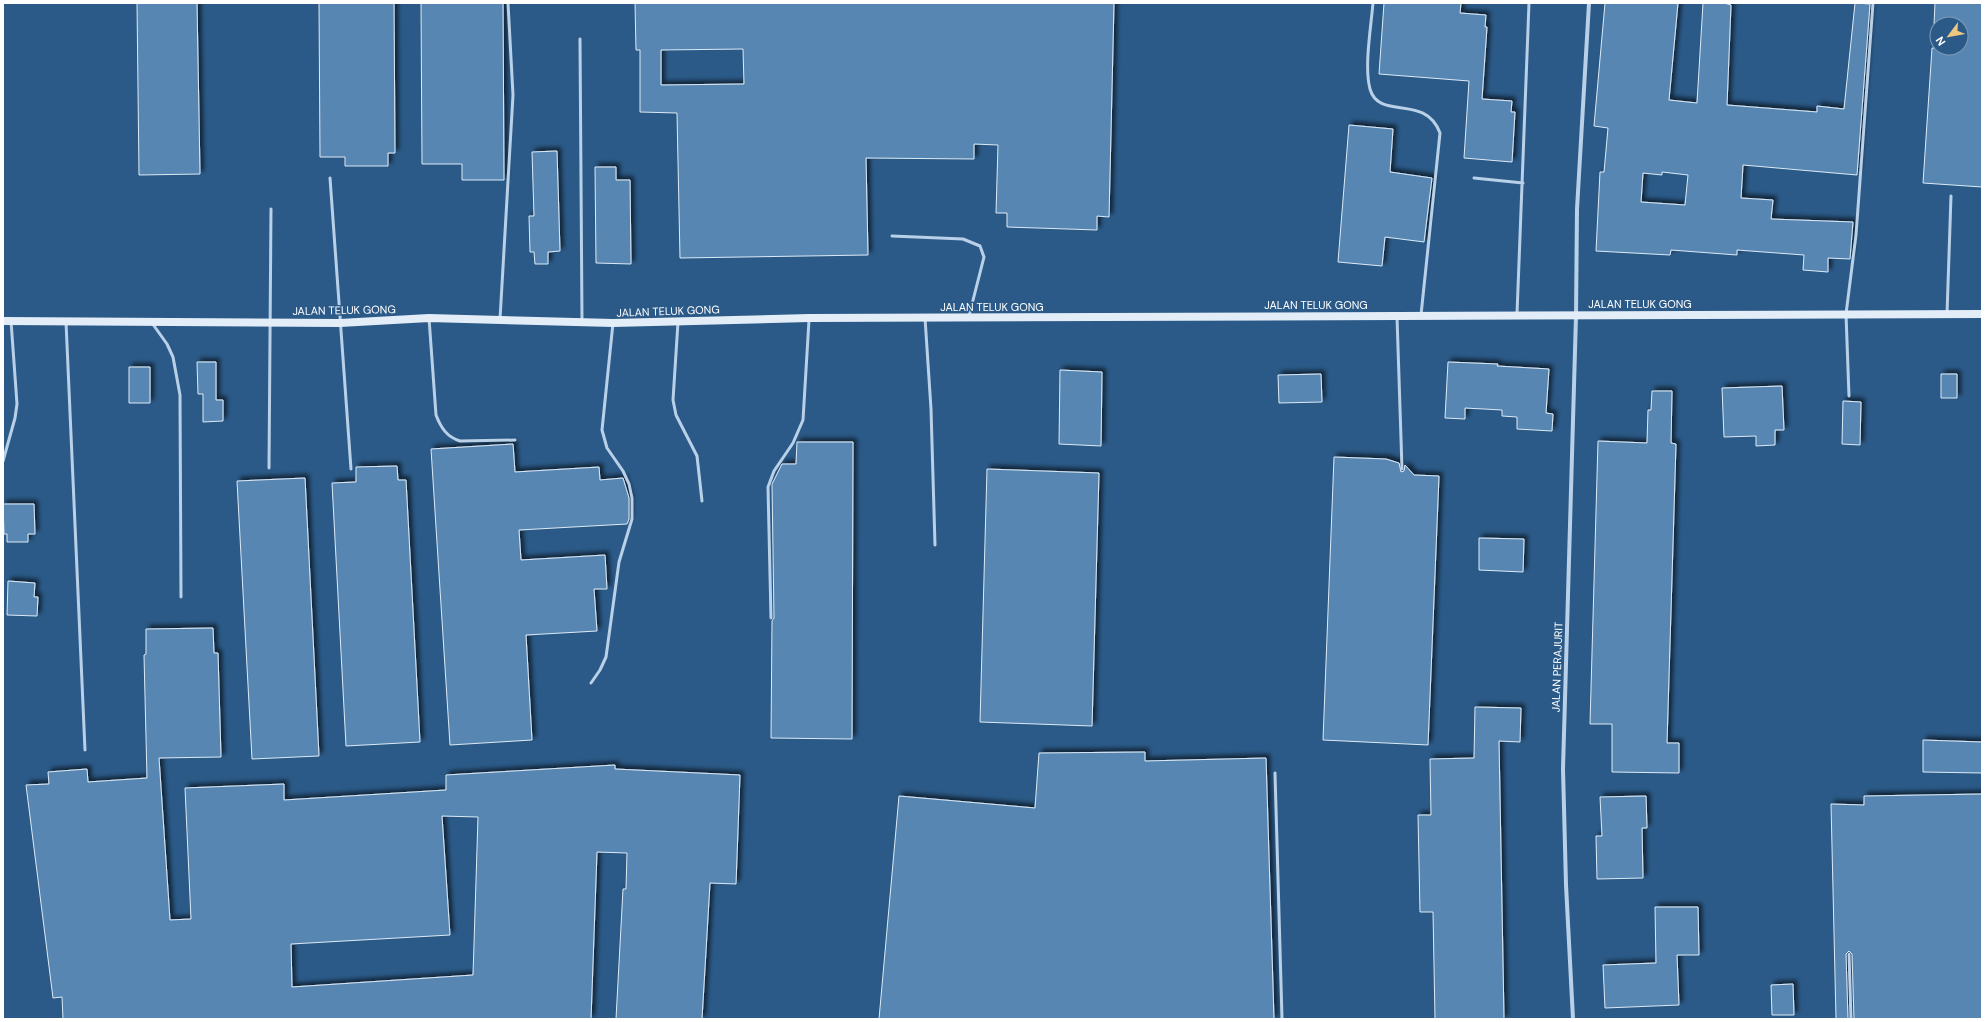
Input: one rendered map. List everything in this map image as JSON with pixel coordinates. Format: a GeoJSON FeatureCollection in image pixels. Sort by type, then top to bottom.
{"type":"FeatureCollection","features":[{"type":"Feature","properties":{"kind":"street","name":"JALAN PERAJURIT"},"geometry":{"type":"LineString","coordinates":[[1573,1019],[1566,885],[1563,769],[1576,316],[1577,208],[1589,3]]}},
{"type":"Feature","properties":{"kind":"street","name":"JALAN TELUK GONG"},"geometry":{"type":"LineString","coordinates":[[7,321],[66,320],[340,323],[429,318],[613,323],[809,318],[1517,314],[1576,316],[1982,314]]}},
{"type":"Feature","properties":{"kind":"lane"},"geometry":{"type":"LineString","coordinates":[[500,321],[513,95],[508,3]]}},
{"type":"Feature","properties":{"kind":"lane"},"geometry":{"type":"LineString","coordinates":[[1373,3],[1368,81],[1373,97],[1382,105],[1419,111],[1428,115],[1437,126],[1440,133],[1421,315]]}},
{"type":"Feature","properties":{"kind":"lane"},"geometry":{"type":"LineString","coordinates":[[1517,314],[1529,3]]}},
{"type":"Feature","properties":{"kind":"lane"},"geometry":{"type":"LineString","coordinates":[[1849,396],[1846,314],[1856,235],[1873,3]]}},
{"type":"Feature","properties":{"kind":"lane"},"geometry":{"type":"LineString","coordinates":[[580,39],[582,323]]}},
{"type":"Feature","properties":{"kind":"lane"},"geometry":{"type":"LineString","coordinates":[[330,178],[351,469]]}},
{"type":"Feature","properties":{"kind":"lane"},"geometry":{"type":"LineString","coordinates":[[1474,178],[1523,183]]}},
{"type":"Feature","properties":{"kind":"lane"},"geometry":{"type":"LineString","coordinates":[[1947,314],[1951,196]]}},
{"type":"Feature","properties":{"kind":"lane"},"geometry":{"type":"LineString","coordinates":[[269,468],[271,209]]}},
{"type":"Feature","properties":{"kind":"lane"},"geometry":{"type":"LineString","coordinates":[[892,236],[963,238],[980,246],[984,257],[968,318]]}},
{"type":"Feature","properties":{"kind":"lane"},"geometry":{"type":"LineString","coordinates":[[1397,315],[1402,469]]}},
{"type":"Feature","properties":{"kind":"lane"},"geometry":{"type":"LineString","coordinates":[[429,318],[436,415],[440,425],[452,439],[460,441],[515,440]]}},
{"type":"Feature","properties":{"kind":"lane"},"geometry":{"type":"LineString","coordinates":[[771,618],[767,503],[768,487],[774,470],[792,443],[803,420],[809,318]]}},
{"type":"Feature","properties":{"kind":"lane"},"geometry":{"type":"LineString","coordinates":[[925,318],[931,409],[935,545]]}},
{"type":"Feature","properties":{"kind":"lane"},"geometry":{"type":"LineString","coordinates":[[66,320],[85,750]]}},
{"type":"Feature","properties":{"kind":"lane"},"geometry":{"type":"LineString","coordinates":[[3,461],[16,418],[17,404],[7,321]]}},
{"type":"Feature","properties":{"kind":"lane"},"geometry":{"type":"LineString","coordinates":[[151,321],[167,344],[173,356],[180,395],[181,597]]}},
{"type":"Feature","properties":{"kind":"lane"},"geometry":{"type":"LineString","coordinates":[[678,322],[672,400],[676,415],[697,456],[702,502]]}},
{"type":"Feature","properties":{"kind":"lane"},"geometry":{"type":"LineString","coordinates":[[591,683],[600,670],[606,657],[619,562],[632,519],[632,498],[629,484],[623,471],[611,455],[602,430],[613,323]]}},
{"type":"Feature","properties":{"kind":"lane"},"geometry":{"type":"LineString","coordinates":[[1275,773],[1282,1019]]}},
{"type":"Feature","properties":{"kind":"lane"},"geometry":{"type":"LineString","coordinates":[[1850,954],[1851,1019]]}},
{"type":"Feature","properties":{"kind":"building"},"geometry":{"type":"Polygon","coordinates":[[[137,3],[197,3],[200,174],[139,175],[137,3]]]}},
{"type":"Feature","properties":{"kind":"building"},"geometry":{"type":"Polygon","coordinates":[[[319,3],[394,3],[395,153],[388,153],[388,166],[345,166],[345,157],[320,157],[319,3]]]}},
{"type":"Feature","properties":{"kind":"building"},"geometry":{"type":"Polygon","coordinates":[[[421,3],[503,3],[504,180],[462,180],[462,164],[422,164],[421,3]]]}},
{"type":"Feature","properties":{"kind":"building"},"geometry":{"type":"Polygon","coordinates":[[[635,3],[1114,3],[1109,217],[1097,216],[1097,230],[1007,227],[1007,213],[996,213],[998,145],[974,144],[974,159],[866,158],[868,255],[680,258],[677,113],[640,112],[640,50],[636,50],[635,3]],[[743,49],[661,50],[661,85],[744,84],[743,49]]]}},
{"type":"Feature","properties":{"kind":"building"},"geometry":{"type":"Polygon","coordinates":[[[1384,3],[1461,3],[1460,13],[1486,15],[1485,27],[1487,27],[1482,99],[1512,101],[1511,112],[1515,112],[1512,162],[1464,158],[1469,81],[1379,74],[1384,3]]]}},
{"type":"Feature","properties":{"kind":"building"},"geometry":{"type":"Polygon","coordinates":[[[1605,3],[1678,3],[1669,100],[1697,103],[1703,3],[1724,3],[1731,5],[1727,105],[1817,112],[1817,106],[1844,109],[1855,3],[1870,4],[1857,175],[1743,165],[1741,198],[1773,200],[1771,219],[1853,222],[1850,259],[1828,258],[1828,272],[1803,270],[1804,255],[1737,250],[1737,255],[1671,250],[1670,255],[1596,251],[1600,172],[1604,172],[1608,128],[1594,126],[1605,3]],[[1662,172],[1662,175],[1643,173],[1641,202],[1685,205],[1688,175],[1662,172]]]}},
{"type":"Feature","properties":{"kind":"building"},"geometry":{"type":"Polygon","coordinates":[[[1935,3],[1982,3],[1982,187],[1923,183],[1931,56],[1969,56],[1969,16],[1934,16],[1935,3]]]}},
{"type":"Feature","properties":{"kind":"building"},"geometry":{"type":"Polygon","coordinates":[[[1349,125],[1393,129],[1390,172],[1432,178],[1424,242],[1385,237],[1382,266],[1338,262],[1349,125]]]}},
{"type":"Feature","properties":{"kind":"building"},"geometry":{"type":"Polygon","coordinates":[[[557,151],[560,251],[548,252],[548,264],[535,264],[534,252],[530,252],[529,216],[534,216],[532,152],[557,151]]]}},
{"type":"Feature","properties":{"kind":"building"},"geometry":{"type":"Polygon","coordinates":[[[595,167],[616,167],[616,180],[630,180],[631,264],[596,263],[595,167]]]}},
{"type":"Feature","properties":{"kind":"building"},"geometry":{"type":"Polygon","coordinates":[[[197,362],[216,362],[216,400],[223,400],[223,421],[203,422],[203,394],[198,394],[197,362]]]}},
{"type":"Feature","properties":{"kind":"building"},"geometry":{"type":"Polygon","coordinates":[[[1448,362],[1498,364],[1497,366],[1549,369],[1546,413],[1553,414],[1552,431],[1517,429],[1517,417],[1502,416],[1502,410],[1465,408],[1465,419],[1445,418],[1448,362]]]}},
{"type":"Feature","properties":{"kind":"building"},"geometry":{"type":"Polygon","coordinates":[[[129,367],[150,367],[150,403],[129,403],[129,367]]]}},
{"type":"Feature","properties":{"kind":"building"},"geometry":{"type":"Polygon","coordinates":[[[1060,370],[1102,372],[1101,446],[1059,444],[1060,370]]]}},
{"type":"Feature","properties":{"kind":"building"},"geometry":{"type":"Polygon","coordinates":[[[1321,374],[1322,402],[1279,403],[1278,375],[1321,374]]]}},
{"type":"Feature","properties":{"kind":"building"},"geometry":{"type":"Polygon","coordinates":[[[1941,374],[1957,374],[1957,398],[1941,398],[1941,374]]]}},
{"type":"Feature","properties":{"kind":"building"},"geometry":{"type":"Polygon","coordinates":[[[1782,386],[1784,430],[1775,430],[1775,445],[1756,446],[1756,436],[1724,437],[1722,388],[1782,386]]]}},
{"type":"Feature","properties":{"kind":"building"},"geometry":{"type":"Polygon","coordinates":[[[1652,391],[1672,391],[1671,443],[1676,444],[1667,743],[1679,743],[1679,773],[1612,772],[1612,724],[1590,724],[1598,441],[1647,443],[1648,410],[1651,410],[1652,391]]]}},
{"type":"Feature","properties":{"kind":"building"},"geometry":{"type":"Polygon","coordinates":[[[1843,401],[1861,402],[1860,445],[1842,444],[1843,401]]]}},
{"type":"Feature","properties":{"kind":"building"},"geometry":{"type":"Polygon","coordinates":[[[797,442],[853,442],[852,739],[771,738],[772,621],[774,618],[772,484],[782,464],[796,464],[797,442]]]}},
{"type":"Feature","properties":{"kind":"building"},"geometry":{"type":"Polygon","coordinates":[[[513,444],[515,472],[599,467],[600,480],[623,478],[629,498],[629,519],[627,524],[519,530],[521,560],[605,555],[607,589],[594,589],[597,631],[526,635],[532,740],[450,745],[431,449],[513,444]]]}},
{"type":"Feature","properties":{"kind":"building"},"geometry":{"type":"Polygon","coordinates":[[[1334,457],[1386,459],[1399,463],[1401,472],[1404,471],[1405,465],[1414,475],[1439,476],[1428,745],[1323,740],[1334,457]]]}},
{"type":"Feature","properties":{"kind":"building"},"geometry":{"type":"Polygon","coordinates":[[[397,466],[398,480],[406,480],[420,742],[346,746],[332,483],[356,482],[356,467],[397,466]]]}},
{"type":"Feature","properties":{"kind":"building"},"geometry":{"type":"Polygon","coordinates":[[[987,469],[1099,473],[1092,726],[980,722],[987,469]]]}},
{"type":"Feature","properties":{"kind":"building"},"geometry":{"type":"Polygon","coordinates":[[[305,478],[319,756],[252,759],[237,481],[305,478]]]}},
{"type":"Feature","properties":{"kind":"building"},"geometry":{"type":"Polygon","coordinates":[[[3,504],[34,504],[35,534],[28,534],[28,542],[7,542],[7,534],[4,534],[3,504]]]}},
{"type":"Feature","properties":{"kind":"building"},"geometry":{"type":"Polygon","coordinates":[[[1479,538],[1524,539],[1523,572],[1479,570],[1479,538]]]}},
{"type":"Feature","properties":{"kind":"building"},"geometry":{"type":"Polygon","coordinates":[[[8,581],[35,583],[34,597],[38,597],[37,616],[7,615],[8,581]]]}},
{"type":"Feature","properties":{"kind":"building"},"geometry":{"type":"Polygon","coordinates":[[[213,628],[214,653],[218,653],[221,757],[159,758],[170,920],[191,919],[185,788],[284,784],[284,800],[446,790],[446,775],[615,765],[615,769],[740,775],[736,884],[710,883],[702,1019],[616,1019],[623,889],[626,889],[627,853],[597,852],[591,1019],[63,1019],[62,997],[53,998],[26,785],[49,784],[48,772],[87,769],[88,782],[147,778],[144,655],[146,654],[146,629],[213,628]],[[442,816],[450,935],[291,944],[292,987],[473,975],[478,817],[442,816]]]}},
{"type":"Feature","properties":{"kind":"building"},"geometry":{"type":"Polygon","coordinates":[[[1475,707],[1521,708],[1520,742],[1499,741],[1504,1019],[1435,1019],[1433,912],[1420,912],[1418,815],[1431,815],[1430,759],[1474,758],[1475,707]]]}},
{"type":"Feature","properties":{"kind":"building"},"geometry":{"type":"Polygon","coordinates":[[[1923,740],[1982,742],[1982,773],[1923,772],[1923,740]]]}},
{"type":"Feature","properties":{"kind":"building"},"geometry":{"type":"Polygon","coordinates":[[[1145,752],[1145,761],[1266,758],[1274,1019],[879,1019],[899,796],[1035,808],[1039,753],[1145,752]]]}},
{"type":"Feature","properties":{"kind":"building"},"geometry":{"type":"Polygon","coordinates":[[[1982,794],[1982,1019],[1854,1019],[1852,954],[1849,951],[1846,954],[1848,1019],[1836,1019],[1831,804],[1864,805],[1864,796],[1982,794]]]}},
{"type":"Feature","properties":{"kind":"building"},"geometry":{"type":"Polygon","coordinates":[[[1646,796],[1647,828],[1642,828],[1643,878],[1597,879],[1596,836],[1602,836],[1600,797],[1646,796]]]}},
{"type":"Feature","properties":{"kind":"building"},"geometry":{"type":"Polygon","coordinates":[[[1655,907],[1698,907],[1699,955],[1677,955],[1679,1005],[1605,1008],[1603,965],[1656,963],[1655,907]]]}},
{"type":"Feature","properties":{"kind":"building"},"geometry":{"type":"Polygon","coordinates":[[[1793,984],[1794,1015],[1772,1015],[1771,985],[1793,984]]]}}]}
